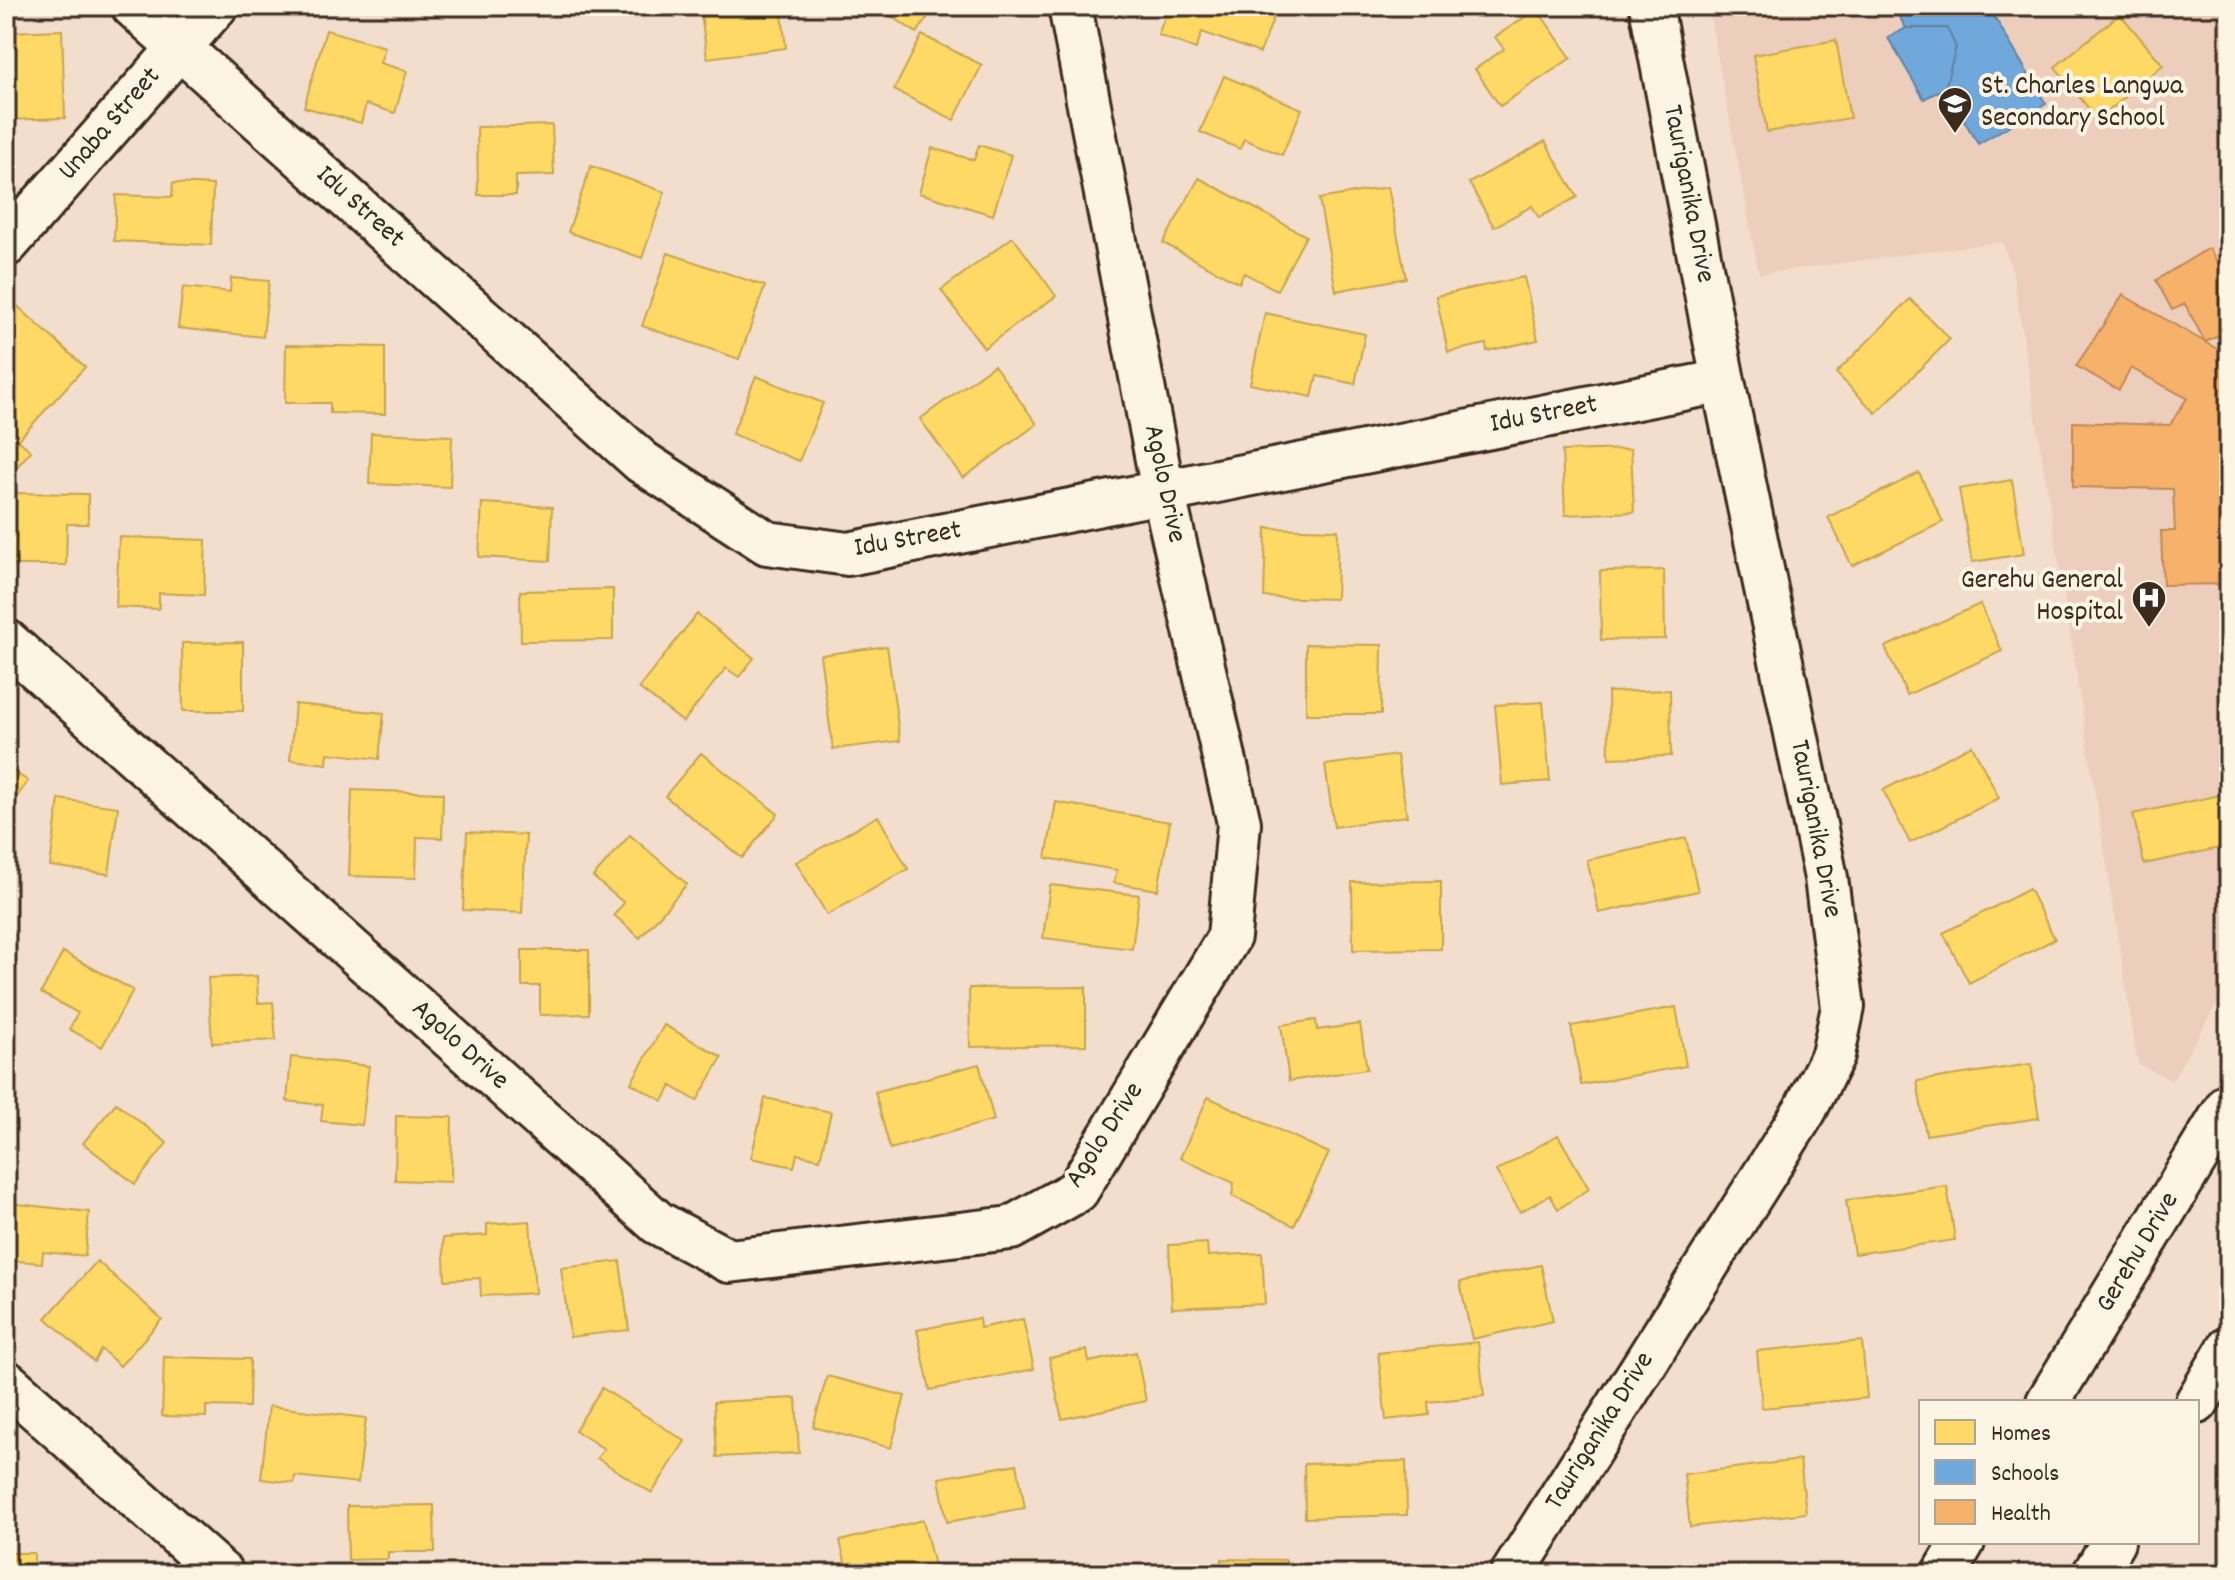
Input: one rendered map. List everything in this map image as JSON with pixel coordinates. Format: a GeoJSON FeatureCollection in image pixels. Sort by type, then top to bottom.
{"type":"FeatureCollection","features":[{"type":"Feature","properties":{"kind":"street","name":"Idu Street"},"geometry":{"type":"LineString","coordinates":[[133,6],[642,462],[767,543],[848,554],[1723,381]]}},
{"type":"Feature","properties":{"kind":"street","name":"Unaba Street"},"geometry":{"type":"LineString","coordinates":[[6,245],[216,6]]}},
{"type":"Feature","properties":{"kind":"street","name":"Agolo Drive"},"geometry":{"type":"LineString","coordinates":[[6,641],[658,1223],[729,1261],[1011,1228],[1077,1191],[1229,937],[1239,823],[1163,491],[1070,6]]}},
{"type":"Feature","properties":{"kind":"street","name":"Tauriganika Drive"},"geometry":{"type":"LineString","coordinates":[[1512,1574],[1805,1110],[1833,1055],[1843,1007],[1826,878],[1723,381],[1651,6]]}},
{"type":"Feature","properties":{"kind":"street","name":"Gerehu Drive"},"geometry":{"type":"LineString","coordinates":[[2049,1400],[2229,1104]]}},
{"type":"Feature","properties":{"kind":"street"},"geometry":{"type":"LineString","coordinates":[[2198,1400],[2229,1348]]}},
{"type":"Feature","properties":{"kind":"street"},"geometry":{"type":"LineString","coordinates":[[6,1382],[222,1574]]}},
{"type":"Feature","properties":{"kind":"street"},"geometry":{"type":"LineString","coordinates":[[1944,1574],[1962,1544]]}},
{"type":"Feature","properties":{"kind":"street"},"geometry":{"type":"LineString","coordinates":[[2094,1574],[2112,1544]]}},
{"type":"Feature","properties":{"kind":"shaded area"},"geometry":{"type":"Polygon","coordinates":[[[1708,6],[2229,6],[2229,983],[2172,1081],[2138,1064],[2013,274],[2002,242],[1759,274],[1708,6]]]}},
{"type":"Feature","properties":{"kind":"building: Homes"},"geometry":{"type":"Polygon","coordinates":[[[700,6],[781,6],[786,48],[707,58],[700,6]]]}},
{"type":"Feature","properties":{"kind":"building: Homes"},"geometry":{"type":"Polygon","coordinates":[[[876,6],[935,6],[917,33],[876,6]]]}},
{"type":"Feature","properties":{"kind":"building: Homes"},"geometry":{"type":"Polygon","coordinates":[[[1169,6],[1278,6],[1260,53],[1202,32],[1196,49],[1158,35],[1169,6]]]}},
{"type":"Feature","properties":{"kind":"building: Homes"},"geometry":{"type":"Polygon","coordinates":[[[1537,9],[1571,58],[1500,106],[1475,69],[1504,49],[1495,37],[1537,9]]]}},
{"type":"Feature","properties":{"kind":"building: Homes"},"geometry":{"type":"Polygon","coordinates":[[[2120,14],[2163,65],[2098,120],[2055,67],[2120,14]]]}},
{"type":"Feature","properties":{"kind":"building: Homes"},"geometry":{"type":"Polygon","coordinates":[[[62,30],[65,118],[6,120],[6,32],[62,30]]]}},
{"type":"Feature","properties":{"kind":"building: Homes"},"geometry":{"type":"Polygon","coordinates":[[[326,30],[385,47],[380,63],[407,71],[395,113],[366,104],[361,123],[304,107],[326,30]]]}},
{"type":"Feature","properties":{"kind":"building: Homes"},"geometry":{"type":"Polygon","coordinates":[[[922,35],[982,65],[954,120],[894,90],[922,35]]]}},
{"type":"Feature","properties":{"kind":"building: Homes"},"geometry":{"type":"Polygon","coordinates":[[[1836,40],[1850,118],[1767,132],[1753,55],[1836,40]]]}},
{"type":"Feature","properties":{"kind":"building: Homes"},"geometry":{"type":"Polygon","coordinates":[[[1224,76],[1302,109],[1282,155],[1244,139],[1240,149],[1200,132],[1224,76]]]}},
{"type":"Feature","properties":{"kind":"building: Homes"},"geometry":{"type":"Polygon","coordinates":[[[552,125],[554,175],[516,176],[516,195],[478,195],[477,127],[552,125]]]}},
{"type":"Feature","properties":{"kind":"building: Homes"},"geometry":{"type":"Polygon","coordinates":[[[1545,141],[1577,197],[1539,218],[1532,206],[1494,227],[1469,183],[1545,141]]]}},
{"type":"Feature","properties":{"kind":"building: Homes"},"geometry":{"type":"Polygon","coordinates":[[[979,145],[1011,155],[993,215],[919,193],[932,148],[974,160],[979,145]]]}},
{"type":"Feature","properties":{"kind":"building: Homes"},"geometry":{"type":"Polygon","coordinates":[[[591,166],[665,192],[642,258],[568,232],[591,166]]]}},
{"type":"Feature","properties":{"kind":"building: Homes"},"geometry":{"type":"Polygon","coordinates":[[[1199,178],[1306,236],[1277,290],[1244,273],[1239,283],[1163,243],[1199,178]]]}},
{"type":"Feature","properties":{"kind":"building: Homes"},"geometry":{"type":"Polygon","coordinates":[[[173,183],[213,185],[211,245],[114,241],[116,195],[172,197],[173,183]]]}},
{"type":"Feature","properties":{"kind":"building: Homes"},"geometry":{"type":"Polygon","coordinates":[[[1388,187],[1406,278],[1336,291],[1319,199],[1388,187]]]}},
{"type":"Feature","properties":{"kind":"building: Homes"},"geometry":{"type":"Polygon","coordinates":[[[1013,237],[1056,296],[984,348],[941,290],[1013,237]]]}},
{"type":"Feature","properties":{"kind":"building: Homes"},"geometry":{"type":"Polygon","coordinates":[[[668,253],[765,286],[739,359],[642,326],[668,253]]]}},
{"type":"Feature","properties":{"kind":"building: Homes"},"geometry":{"type":"Polygon","coordinates":[[[1524,277],[1538,340],[1487,351],[1486,344],[1448,352],[1436,296],[1524,277]]]}},
{"type":"Feature","properties":{"kind":"building: Homes"},"geometry":{"type":"Polygon","coordinates":[[[231,278],[269,281],[263,337],[178,328],[183,287],[230,292],[231,278]]]}},
{"type":"Feature","properties":{"kind":"building: Homes"},"geometry":{"type":"Polygon","coordinates":[[[1910,299],[1950,339],[1876,413],[1836,373],[1910,299]]]}},
{"type":"Feature","properties":{"kind":"building: Homes"},"geometry":{"type":"Polygon","coordinates":[[[14,303],[85,367],[18,440],[31,451],[6,479],[6,312],[14,303]]]}},
{"type":"Feature","properties":{"kind":"building: Homes"},"geometry":{"type":"Polygon","coordinates":[[[1265,313],[1365,334],[1355,384],[1317,376],[1312,397],[1250,384],[1265,313]]]}},
{"type":"Feature","properties":{"kind":"building: Homes"},"geometry":{"type":"Polygon","coordinates":[[[286,345],[385,347],[385,414],[330,413],[330,403],[285,403],[286,345]]]}},
{"type":"Feature","properties":{"kind":"building: Homes"},"geometry":{"type":"Polygon","coordinates":[[[994,365],[1037,424],[963,478],[920,419],[994,365]]]}},
{"type":"Feature","properties":{"kind":"building: Homes"},"geometry":{"type":"Polygon","coordinates":[[[756,376],[823,403],[799,461],[732,434],[756,376]]]}},
{"type":"Feature","properties":{"kind":"building: Homes"},"geometry":{"type":"Polygon","coordinates":[[[371,433],[452,436],[450,487],[369,484],[371,433]]]}},
{"type":"Feature","properties":{"kind":"building: Homes"},"geometry":{"type":"Polygon","coordinates":[[[1631,449],[1634,512],[1565,515],[1562,451],[1631,449]]]}},
{"type":"Feature","properties":{"kind":"building: Homes"},"geometry":{"type":"Polygon","coordinates":[[[1919,473],[1943,522],[1852,566],[1828,517],[1919,473]]]}},
{"type":"Feature","properties":{"kind":"building: Homes"},"geometry":{"type":"Polygon","coordinates":[[[2012,480],[2024,554],[1972,562],[1959,489],[2012,480]]]}},
{"type":"Feature","properties":{"kind":"building: Homes"},"geometry":{"type":"Polygon","coordinates":[[[8,493],[88,494],[88,524],[67,524],[66,565],[7,565],[8,493]]]}},
{"type":"Feature","properties":{"kind":"building: Homes"},"geometry":{"type":"Polygon","coordinates":[[[482,503],[552,507],[550,561],[479,557],[482,503]]]}},
{"type":"Feature","properties":{"kind":"building: Homes"},"geometry":{"type":"Polygon","coordinates":[[[1266,528],[1338,530],[1336,599],[1264,597],[1266,528]]]}},
{"type":"Feature","properties":{"kind":"building: Homes"},"geometry":{"type":"Polygon","coordinates":[[[119,537],[206,540],[204,595],[159,593],[159,609],[116,607],[119,537]]]}},
{"type":"Feature","properties":{"kind":"building: Homes"},"geometry":{"type":"Polygon","coordinates":[[[1664,570],[1665,639],[1601,640],[1600,571],[1664,570]]]}},
{"type":"Feature","properties":{"kind":"building: Homes"},"geometry":{"type":"Polygon","coordinates":[[[613,589],[613,640],[521,641],[520,591],[613,589]]]}},
{"type":"Feature","properties":{"kind":"building: Homes"},"geometry":{"type":"Polygon","coordinates":[[[1980,604],[2002,651],[1907,695],[1885,647],[1980,604]]]}},
{"type":"Feature","properties":{"kind":"building: Homes"},"geometry":{"type":"Polygon","coordinates":[[[697,614],[754,658],[739,677],[726,668],[683,722],[639,688],[697,614]]]}},
{"type":"Feature","properties":{"kind":"building: Homes"},"geometry":{"type":"Polygon","coordinates":[[[243,642],[243,711],[183,711],[182,643],[243,642]]]}},
{"type":"Feature","properties":{"kind":"building: Homes"},"geometry":{"type":"Polygon","coordinates":[[[1306,644],[1382,645],[1381,714],[1306,714],[1306,644]]]}},
{"type":"Feature","properties":{"kind":"building: Homes"},"geometry":{"type":"Polygon","coordinates":[[[887,646],[900,741],[833,749],[820,655],[887,646]]]}},
{"type":"Feature","properties":{"kind":"building: Homes"},"geometry":{"type":"Polygon","coordinates":[[[1670,690],[1671,756],[1609,758],[1608,692],[1670,690]]]}},
{"type":"Feature","properties":{"kind":"building: Homes"},"geometry":{"type":"Polygon","coordinates":[[[1543,702],[1550,781],[1502,785],[1495,705],[1543,702]]]}},
{"type":"Feature","properties":{"kind":"building: Homes"},"geometry":{"type":"Polygon","coordinates":[[[295,704],[384,713],[379,759],[328,753],[327,764],[290,760],[295,704]]]}},
{"type":"Feature","properties":{"kind":"building: Homes"},"geometry":{"type":"Polygon","coordinates":[[[1972,745],[1999,798],[1910,843],[1883,790],[1972,745]]]}},
{"type":"Feature","properties":{"kind":"building: Homes"},"geometry":{"type":"Polygon","coordinates":[[[701,753],[778,814],[742,858],[665,796],[701,753]]]}},
{"type":"Feature","properties":{"kind":"building: Homes"},"geometry":{"type":"Polygon","coordinates":[[[1397,755],[1407,816],[1334,827],[1325,765],[1397,755]]]}},
{"type":"Feature","properties":{"kind":"building: Homes"},"geometry":{"type":"Polygon","coordinates":[[[6,766],[28,781],[6,812],[6,766]]]}},
{"type":"Feature","properties":{"kind":"building: Homes"},"geometry":{"type":"Polygon","coordinates":[[[352,790],[443,793],[442,838],[417,837],[416,878],[349,876],[352,790]]]}},
{"type":"Feature","properties":{"kind":"building: Homes"},"geometry":{"type":"Polygon","coordinates":[[[2229,793],[2229,846],[2144,864],[2133,814],[2229,793]]]}},
{"type":"Feature","properties":{"kind":"building: Homes"},"geometry":{"type":"Polygon","coordinates":[[[59,799],[118,807],[109,874],[50,866],[59,799]]]}},
{"type":"Feature","properties":{"kind":"building: Homes"},"geometry":{"type":"Polygon","coordinates":[[[1056,802],[1170,822],[1158,890],[1114,883],[1117,870],[1046,858],[1056,802]]]}},
{"type":"Feature","properties":{"kind":"building: Homes"},"geometry":{"type":"Polygon","coordinates":[[[878,816],[908,869],[827,915],[796,862],[878,816]]]}},
{"type":"Feature","properties":{"kind":"building: Homes"},"geometry":{"type":"Polygon","coordinates":[[[467,832],[526,835],[522,913],[463,910],[467,832]]]}},
{"type":"Feature","properties":{"kind":"building: Homes"},"geometry":{"type":"Polygon","coordinates":[[[630,835],[687,884],[640,938],[614,915],[624,903],[593,877],[630,835]]]}},
{"type":"Feature","properties":{"kind":"building: Homes"},"geometry":{"type":"Polygon","coordinates":[[[1686,838],[1698,891],[1599,913],[1587,860],[1686,838]]]}},
{"type":"Feature","properties":{"kind":"building: Homes"},"geometry":{"type":"Polygon","coordinates":[[[1441,881],[1441,949],[1353,950],[1352,882],[1441,881]]]}},
{"type":"Feature","properties":{"kind":"building: Homes"},"geometry":{"type":"Polygon","coordinates":[[[1050,885],[1139,895],[1132,949],[1043,938],[1050,885]]]}},
{"type":"Feature","properties":{"kind":"building: Homes"},"geometry":{"type":"Polygon","coordinates":[[[2029,889],[2055,939],[1969,983],[1943,933],[2029,889]]]}},
{"type":"Feature","properties":{"kind":"building: Homes"},"geometry":{"type":"Polygon","coordinates":[[[522,950],[589,950],[589,1014],[540,1015],[540,986],[522,986],[522,950]]]}},
{"type":"Feature","properties":{"kind":"building: Homes"},"geometry":{"type":"Polygon","coordinates":[[[63,952],[133,990],[102,1047],[69,1029],[78,1013],[41,993],[63,952]]]}},
{"type":"Feature","properties":{"kind":"building: Homes"},"geometry":{"type":"Polygon","coordinates":[[[257,976],[258,1003],[273,1002],[276,1040],[212,1043],[208,978],[257,976]]]}},
{"type":"Feature","properties":{"kind":"building: Homes"},"geometry":{"type":"Polygon","coordinates":[[[1086,987],[1086,1045],[970,1047],[969,988],[1086,987]]]}},
{"type":"Feature","properties":{"kind":"building: Homes"},"geometry":{"type":"Polygon","coordinates":[[[1676,1007],[1686,1066],[1581,1085],[1571,1026],[1676,1007]]]}},
{"type":"Feature","properties":{"kind":"building: Homes"},"geometry":{"type":"Polygon","coordinates":[[[1316,1020],[1317,1030],[1360,1024],[1367,1069],[1289,1081],[1281,1025],[1316,1020]]]}},
{"type":"Feature","properties":{"kind":"building: Homes"},"geometry":{"type":"Polygon","coordinates":[[[664,1025],[722,1057],[697,1101],[671,1086],[663,1101],[631,1083],[664,1025]]]}},
{"type":"Feature","properties":{"kind":"building: Homes"},"geometry":{"type":"Polygon","coordinates":[[[291,1057],[369,1066],[362,1125],[321,1121],[323,1105],[287,1101],[291,1057]]]}},
{"type":"Feature","properties":{"kind":"building: Homes"},"geometry":{"type":"Polygon","coordinates":[[[979,1064],[994,1120],[890,1149],[875,1092],[979,1064]]]}},
{"type":"Feature","properties":{"kind":"building: Homes"},"geometry":{"type":"Polygon","coordinates":[[[2031,1064],[2039,1118],[1926,1135],[1917,1081],[2031,1064]]]}},
{"type":"Feature","properties":{"kind":"building: Homes"},"geometry":{"type":"Polygon","coordinates":[[[1208,1097],[1329,1153],[1294,1226],[1232,1196],[1234,1183],[1180,1158],[1208,1097]]]}},
{"type":"Feature","properties":{"kind":"building: Homes"},"geometry":{"type":"Polygon","coordinates":[[[765,1098],[831,1112],[820,1159],[797,1154],[794,1167],[751,1158],[765,1098]]]}},
{"type":"Feature","properties":{"kind":"building: Homes"},"geometry":{"type":"Polygon","coordinates":[[[116,1103],[167,1143],[135,1184],[83,1143],[116,1103]]]}},
{"type":"Feature","properties":{"kind":"building: Homes"},"geometry":{"type":"Polygon","coordinates":[[[396,1116],[452,1117],[451,1182],[395,1180],[396,1116]]]}},
{"type":"Feature","properties":{"kind":"building: Homes"},"geometry":{"type":"Polygon","coordinates":[[[1558,1135],[1589,1189],[1558,1209],[1550,1195],[1520,1212],[1496,1171],[1558,1135]]]}},
{"type":"Feature","properties":{"kind":"building: Homes"},"geometry":{"type":"Polygon","coordinates":[[[1947,1186],[1955,1240],[1854,1254],[1846,1200],[1947,1186]]]}},
{"type":"Feature","properties":{"kind":"building: Homes"},"geometry":{"type":"Polygon","coordinates":[[[9,1203],[89,1212],[85,1256],[43,1252],[42,1263],[6,1260],[9,1203]]]}},
{"type":"Feature","properties":{"kind":"building: Homes"},"geometry":{"type":"Polygon","coordinates":[[[530,1221],[535,1293],[481,1296],[480,1278],[445,1280],[443,1238],[487,1235],[487,1224],[530,1221]]]}},
{"type":"Feature","properties":{"kind":"building: Homes"},"geometry":{"type":"Polygon","coordinates":[[[1207,1243],[1208,1256],[1262,1253],[1265,1304],[1172,1308],[1169,1245],[1207,1243]]]}},
{"type":"Feature","properties":{"kind":"building: Homes"},"geometry":{"type":"Polygon","coordinates":[[[97,1261],[162,1319],[120,1366],[101,1349],[94,1362],[46,1318],[97,1261]]]}},
{"type":"Feature","properties":{"kind":"building: Homes"},"geometry":{"type":"Polygon","coordinates":[[[620,1261],[629,1330],[570,1337],[561,1268],[620,1261]]]}},
{"type":"Feature","properties":{"kind":"building: Homes"},"geometry":{"type":"Polygon","coordinates":[[[1541,1265],[1553,1321],[1472,1339],[1460,1282],[1541,1265]]]}},
{"type":"Feature","properties":{"kind":"building: Homes"},"geometry":{"type":"Polygon","coordinates":[[[979,1318],[980,1328],[1023,1319],[1034,1369],[930,1390],[917,1330],[979,1318]]]}},
{"type":"Feature","properties":{"kind":"building: Homes"},"geometry":{"type":"Polygon","coordinates":[[[1862,1341],[1867,1398],[1762,1408],[1757,1351],[1862,1341]]]}},
{"type":"Feature","properties":{"kind":"building: Homes"},"geometry":{"type":"Polygon","coordinates":[[[1478,1342],[1484,1396],[1428,1402],[1429,1415],[1386,1420],[1378,1353],[1478,1342]]]}},
{"type":"Feature","properties":{"kind":"building: Homes"},"geometry":{"type":"Polygon","coordinates":[[[1087,1350],[1089,1362],[1136,1352],[1146,1401],[1062,1419],[1049,1358],[1087,1350]]]}},
{"type":"Feature","properties":{"kind":"building: Homes"},"geometry":{"type":"Polygon","coordinates":[[[164,1357],[250,1359],[249,1407],[206,1406],[206,1417],[162,1416],[164,1357]]]}},
{"type":"Feature","properties":{"kind":"building: Homes"},"geometry":{"type":"Polygon","coordinates":[[[827,1376],[905,1396],[891,1448],[813,1427],[827,1376]]]}},
{"type":"Feature","properties":{"kind":"building: Homes"},"geometry":{"type":"Polygon","coordinates":[[[602,1388],[685,1441],[652,1493],[597,1458],[604,1449],[575,1430],[602,1388]]]}},
{"type":"Feature","properties":{"kind":"building: Homes"},"geometry":{"type":"Polygon","coordinates":[[[796,1398],[799,1453],[717,1457],[714,1402],[796,1398]]]}},
{"type":"Feature","properties":{"kind":"building: Homes"},"geometry":{"type":"Polygon","coordinates":[[[269,1406],[366,1418],[358,1483],[295,1476],[294,1483],[261,1479],[269,1406]]]}},
{"type":"Feature","properties":{"kind":"building: Homes"},"geometry":{"type":"Polygon","coordinates":[[[1800,1460],[1806,1513],[1690,1527],[1684,1474],[1800,1460]]]}},
{"type":"Feature","properties":{"kind":"building: Homes"},"geometry":{"type":"Polygon","coordinates":[[[1406,1461],[1407,1515],[1305,1518],[1304,1464],[1406,1461]]]}},
{"type":"Feature","properties":{"kind":"building: Homes"},"geometry":{"type":"Polygon","coordinates":[[[1017,1464],[1025,1508],[947,1522],[939,1478],[1017,1464]]]}},
{"type":"Feature","properties":{"kind":"building: Homes"},"geometry":{"type":"Polygon","coordinates":[[[434,1505],[435,1552],[388,1552],[388,1559],[348,1560],[347,1506],[434,1505]]]}},
{"type":"Feature","properties":{"kind":"building: Homes"},"geometry":{"type":"Polygon","coordinates":[[[923,1520],[936,1574],[848,1574],[840,1541],[923,1520]]]}},
{"type":"Feature","properties":{"kind":"building: Homes"},"geometry":{"type":"Polygon","coordinates":[[[6,1553],[34,1553],[34,1574],[6,1574],[6,1553]]]}},
{"type":"Feature","properties":{"kind":"building: Homes"},"geometry":{"type":"Polygon","coordinates":[[[1222,1559],[1286,1560],[1286,1574],[1221,1574],[1222,1559]]]}},
{"type":"Feature","properties":{"kind":"building: Schools"},"geometry":{"type":"Polygon","coordinates":[[[1893,6],[1988,6],[2046,104],[1978,144],[1945,88],[1956,47],[1947,28],[1906,28],[1893,6]]]}},
{"type":"Feature","properties":{"kind":"building: Schools"},"geometry":{"type":"Polygon","coordinates":[[[1906,28],[1947,28],[1956,47],[1945,88],[1924,99],[1888,38],[1906,28]]]}},
{"type":"Feature","properties":{"kind":"building: Health"},"geometry":{"type":"Polygon","coordinates":[[[2209,248],[2229,282],[2229,331],[2205,342],[2185,304],[2172,310],[2156,280],[2209,248]]]}},
{"type":"Feature","properties":{"kind":"building: Health"},"geometry":{"type":"Polygon","coordinates":[[[2123,295],[2226,354],[2229,352],[2229,584],[2163,585],[2161,531],[2175,531],[2173,489],[2073,487],[2073,422],[2170,425],[2187,398],[2131,368],[2119,390],[2076,366],[2123,295]]]}},
{"type":"Feature","properties":{"kind":"place","name":"St. Charles Langwa Secondary School"},"geometry":{"type":"Point","coordinates":[1955,135]}},
{"type":"Feature","properties":{"kind":"place","name":"Gerehu General Hospital"},"geometry":{"type":"Point","coordinates":[2149,629]}}]}
